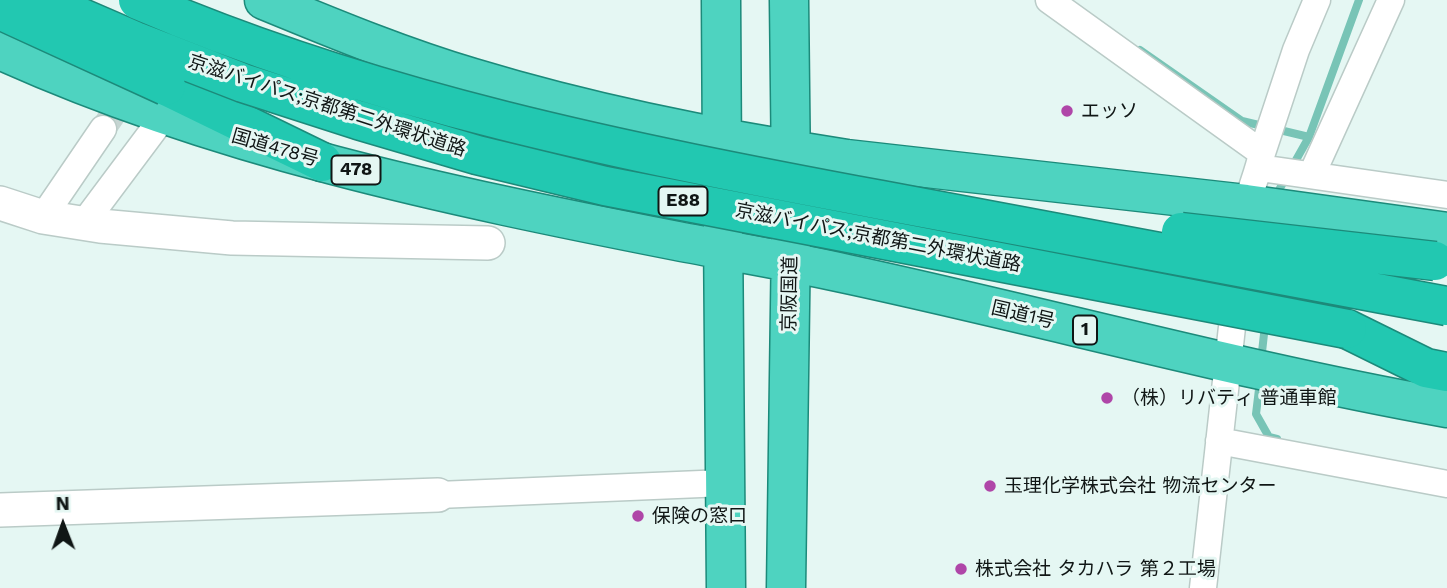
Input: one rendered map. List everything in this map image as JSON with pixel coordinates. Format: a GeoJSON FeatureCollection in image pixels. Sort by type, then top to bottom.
{"type":"FeatureCollection","features":[{"type":"Feature","properties":{"kind":"highway","name":"京滋バイパス;京都第二外環状道路"},"geometry":{"type":"LineString","coordinates":[[40,0],[243,83],[477,155],[605,186],[1447,348]]}},
{"type":"Feature","properties":{"kind":"highway","name":"京滋バイパス;京都第二外環状道路"},"geometry":{"type":"LineString","coordinates":[[138,0],[262,48],[369,83],[584,140],[784,165],[1447,306]]}},
{"type":"Feature","properties":{"kind":"highway"},"geometry":{"type":"LineString","coordinates":[[264,0],[368,42],[471,78],[561,103],[722,136],[784,165],[1167,231],[1447,262]]}},
{"type":"Feature","properties":{"kind":"highway"},"geometry":{"type":"LineString","coordinates":[[720,0],[726,588]]}},
{"type":"Feature","properties":{"kind":"highway","name":"京阪国道"},"geometry":{"type":"LineString","coordinates":[[786,588],[791,262],[784,165],[789,0]]}},
{"type":"Feature","properties":{"kind":"highway"},"geometry":{"type":"LineString","coordinates":[[0,10],[165,101]]}},
{"type":"Feature","properties":{"kind":"highway"},"geometry":{"type":"LineString","coordinates":[[0,50],[36,66],[165,101]]}},
{"type":"Feature","properties":{"kind":"highway","name":"国道478号"},"geometry":{"type":"LineString","coordinates":[[165,101],[322,162],[551,215],[723,250]]}},
{"type":"Feature","properties":{"kind":"highway"},"geometry":{"type":"LineString","coordinates":[[784,165],[847,159],[1246,204],[1447,232]]}},
{"type":"Feature","properties":{"kind":"highway","name":"国道1号"},"geometry":{"type":"LineString","coordinates":[[723,250],[791,262],[1228,363],[1447,408]]}},
{"type":"Feature","properties":{"kind":"highway"},"geometry":{"type":"LineString","coordinates":[[1347,329],[1426,368],[1447,372]]}},
{"type":"Feature","properties":{"kind":"street"},"geometry":{"type":"LineString","coordinates":[[1049,0],[1261,160],[1312,174],[1447,195]]}},
{"type":"Feature","properties":{"kind":"street"},"geometry":{"type":"LineString","coordinates":[[1203,588],[1246,204],[1296,50],[1317,0]]}},
{"type":"Feature","properties":{"kind":"street"},"geometry":{"type":"LineString","coordinates":[[1312,174],[1391,0]]}},
{"type":"Feature","properties":{"kind":"street"},"geometry":{"type":"LineString","coordinates":[[84,223],[165,101]]}},
{"type":"Feature","properties":{"kind":"street"},"geometry":{"type":"LineString","coordinates":[[43,217],[103,129]]}},
{"type":"Feature","properties":{"kind":"street"},"geometry":{"type":"LineString","coordinates":[[0,203],[43,217],[232,237],[488,243]]}},
{"type":"Feature","properties":{"kind":"street"},"geometry":{"type":"LineString","coordinates":[[1219,441],[1447,484]]}},
{"type":"Feature","properties":{"kind":"street"},"geometry":{"type":"LineString","coordinates":[[0,510],[725,484]]}},
{"type":"Feature","properties":{"kind":"waterway"},"geometry":{"type":"LineString","coordinates":[[1278,197],[1279,190],[1309,137],[1359,0]]}},
{"type":"Feature","properties":{"kind":"waterway"},"geometry":{"type":"LineString","coordinates":[[1140,50],[1242,121],[1309,137]]}},
{"type":"Feature","properties":{"kind":"waterway"},"geometry":{"type":"LineString","coordinates":[[1261,361],[1265,325]]}},
{"type":"Feature","properties":{"kind":"waterway"},"geometry":{"type":"LineString","coordinates":[[1260,381],[1256,414],[1269,437],[1277,439]]}},
{"type":"Feature","properties":{"kind":"tunnel"},"geometry":{"type":"LineString","coordinates":[[103,129],[191,0]]}},
{"type":"Feature","properties":{"kind":"place","name":"エッソ"},"geometry":{"type":"Point","coordinates":[1067,111]}},
{"type":"Feature","properties":{"kind":"place","name":"（株）リバティ 普通車館"},"geometry":{"type":"Point","coordinates":[1107,398]}},
{"type":"Feature","properties":{"kind":"place","name":"玉理化学株式会社 物流センター"},"geometry":{"type":"Point","coordinates":[990,486]}},
{"type":"Feature","properties":{"kind":"place","name":"保険の窓口"},"geometry":{"type":"Point","coordinates":[638,516]}},
{"type":"Feature","properties":{"kind":"place","name":"株式会社 タカハラ 第２工場"},"geometry":{"type":"Point","coordinates":[961,569]}}]}
